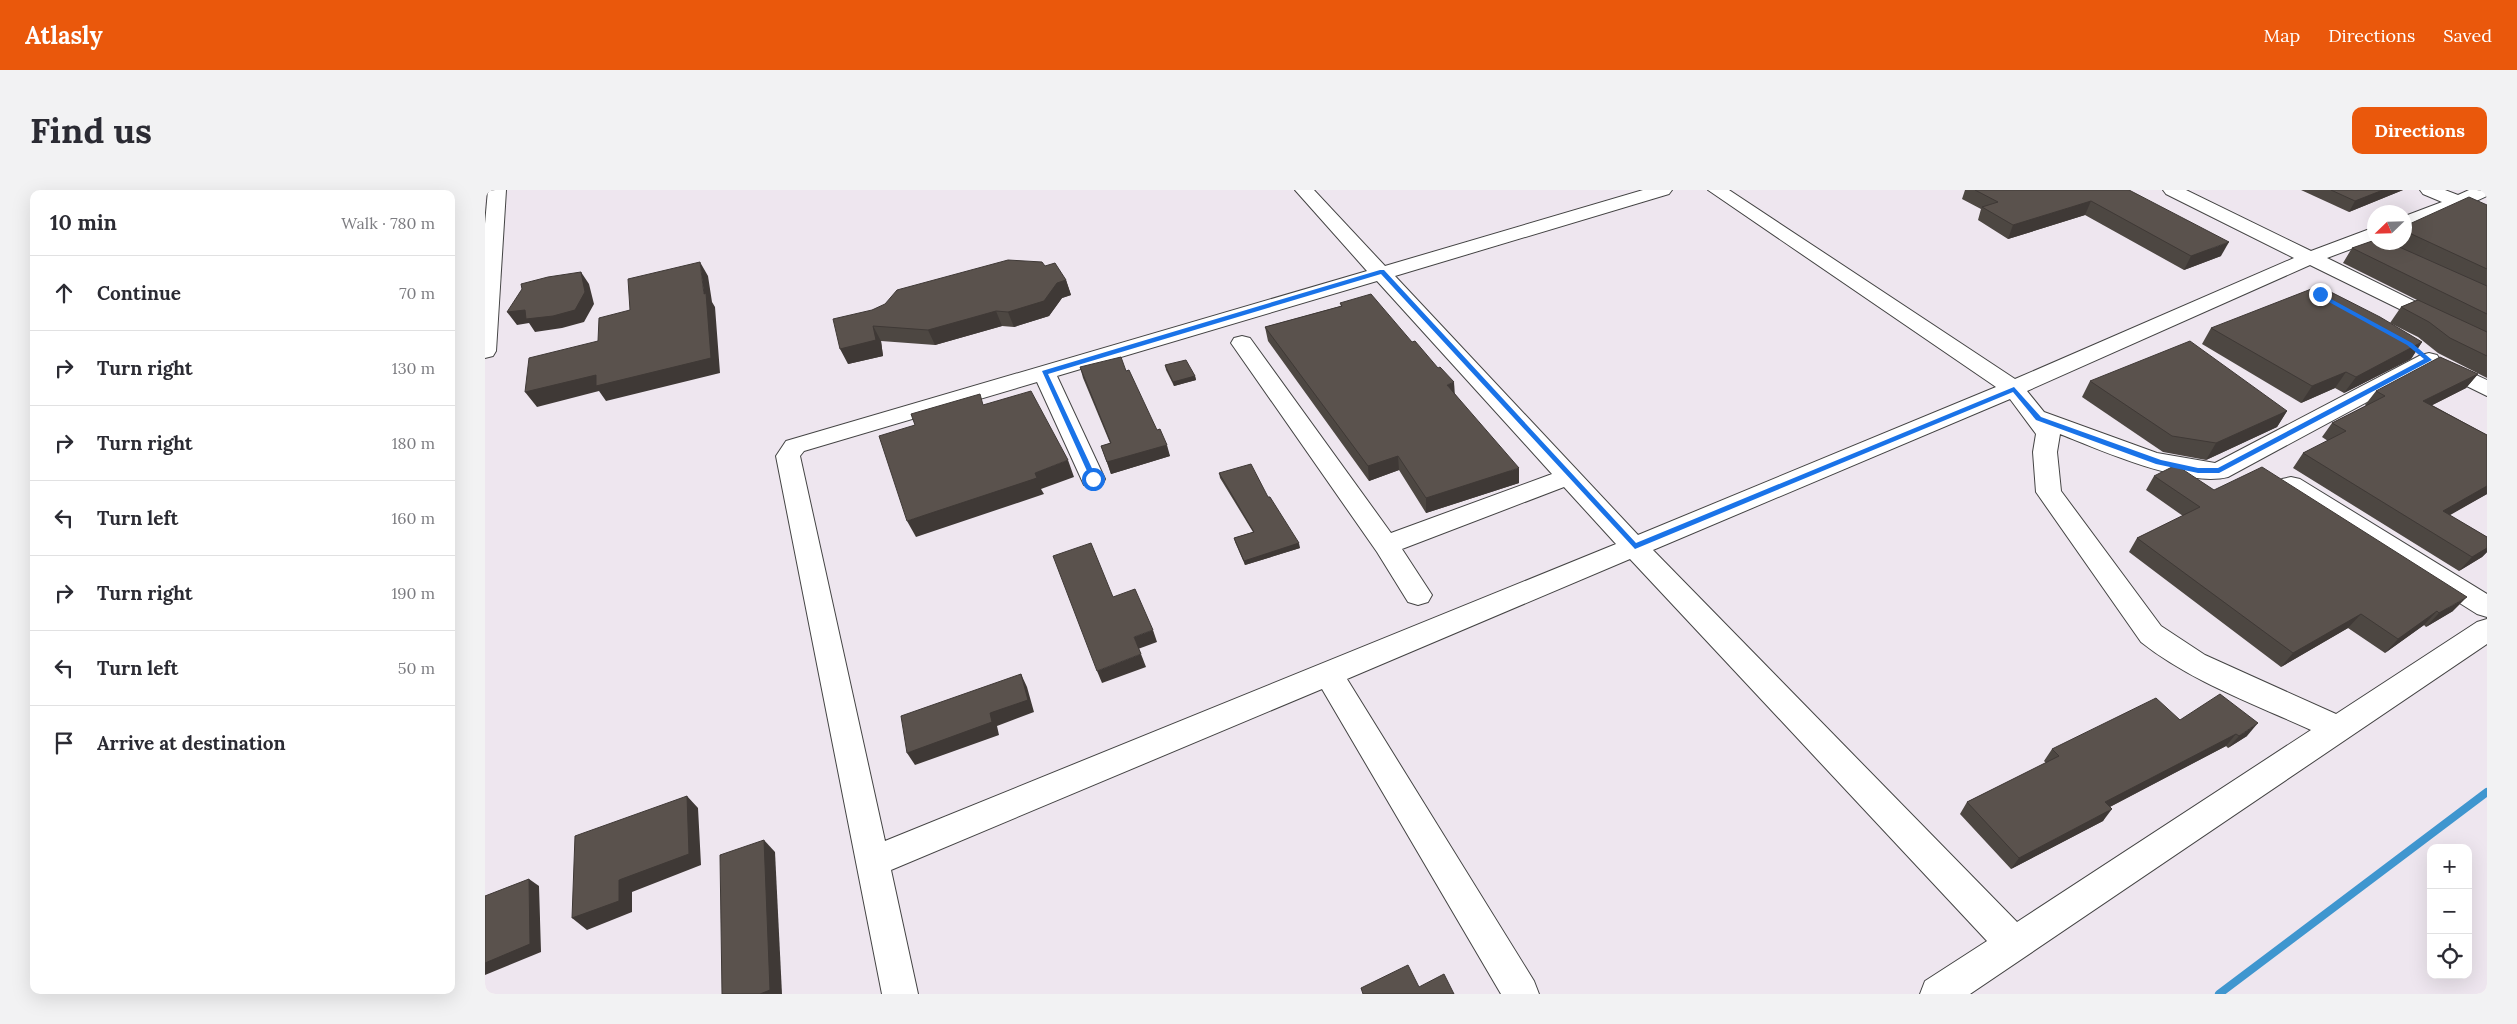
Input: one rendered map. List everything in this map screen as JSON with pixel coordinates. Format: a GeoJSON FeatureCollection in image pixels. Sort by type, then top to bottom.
{"type":"FeatureCollection","features":[{"type":"Feature","properties":{"kind":"lane"},"geometry":{"type":"LineString","coordinates":[[485,351],[497,190]]}},
{"type":"Feature","properties":{"kind":"lane"},"geometry":{"type":"LineString","coordinates":[[1304,190],[1635,547],[2013,943]]}},
{"type":"Feature","properties":{"kind":"lane"},"geometry":{"type":"LineString","coordinates":[[900,994],[788,456],[795,446],[1663,190]]}},
{"type":"Feature","properties":{"kind":"lane"},"geometry":{"type":"LineString","coordinates":[[1717,190],[2014,389],[2039,418],[2048,433],[2045,452],[2049,492],[2151,634],[2165,646],[2195,663],[2338,729]]}},
{"type":"Feature","properties":{"kind":"lane"},"geometry":{"type":"LineString","coordinates":[[2171,190],[2487,345]]}},
{"type":"Feature","properties":{"kind":"lane"},"geometry":{"type":"LineString","coordinates":[[2429,190],[2487,214]]}},
{"type":"Feature","properties":{"kind":"lane"},"geometry":{"type":"LineString","coordinates":[[2412,219],[2459,202],[2484,190]]}},
{"type":"Feature","properties":{"kind":"lane"},"geometry":{"type":"LineString","coordinates":[[872,862],[1329,675],[2014,389],[2308,258],[2367,236]]}},
{"type":"Feature","properties":{"kind":"lane"},"geometry":{"type":"LineString","coordinates":[[1242,343],[1386,545],[1418,595]]}},
{"type":"Feature","properties":{"kind":"lane"},"geometry":{"type":"LineString","coordinates":[[2039,418],[2159,462],[2198,470],[2219,471],[2246,458],[2421,354],[2487,389]]}},
{"type":"Feature","properties":{"kind":"lane"},"geometry":{"type":"LineString","coordinates":[[1044,373],[1093,479]]}},
{"type":"Feature","properties":{"kind":"lane"},"geometry":{"type":"LineString","coordinates":[[2246,458],[2487,607]]}},
{"type":"Feature","properties":{"kind":"lane"},"geometry":{"type":"LineString","coordinates":[[1386,545],[1569,476]]}},
{"type":"Feature","properties":{"kind":"lane"},"geometry":{"type":"LineString","coordinates":[[1938,994],[2487,630]]}},
{"type":"Feature","properties":{"kind":"lane"},"geometry":{"type":"LineString","coordinates":[[1329,675],[1521,994]]}},
{"type":"Feature","properties":{"kind":"shaded area"},"geometry":{"type":"Polygon","coordinates":[[[485,190],[2487,190],[2487,994],[485,994],[485,190]]]}},
{"type":"Feature","properties":{"kind":"building"},"geometry":{"type":"Polygon","coordinates":[[[1975,190],[2129,190],[2229,242],[2191,256],[2091,201],[2013,225],[1982,207],[1998,202],[1975,190]]]}},
{"type":"Feature","properties":{"kind":"building"},"geometry":{"type":"Polygon","coordinates":[[[2331,190],[2383,190],[2355,201],[2331,190]]]}},
{"type":"Feature","properties":{"kind":"building"},"geometry":{"type":"Polygon","coordinates":[[[2469,197],[2487,205],[2487,269],[2412,234],[2412,223],[2469,197]]]}},
{"type":"Feature","properties":{"kind":"building"},"geometry":{"type":"Polygon","coordinates":[[[2367,243],[2367,250],[2406,250],[2487,286],[2487,314],[2352,248],[2367,243]]]}},
{"type":"Feature","properties":{"kind":"building"},"geometry":{"type":"Polygon","coordinates":[[[1008,260],[1042,262],[1045,266],[1055,263],[1066,280],[1057,283],[1044,301],[1008,312],[996,311],[928,330],[873,326],[876,340],[840,349],[833,319],[872,310],[885,304],[897,290],[1008,260]]]}},
{"type":"Feature","properties":{"kind":"building"},"geometry":{"type":"Polygon","coordinates":[[[700,262],[704,294],[706,293],[711,358],[596,386],[596,375],[525,392],[529,358],[598,341],[599,318],[630,310],[628,279],[700,262]]]}},
{"type":"Feature","properties":{"kind":"building"},"geometry":{"type":"Polygon","coordinates":[[[581,272],[585,292],[575,310],[553,316],[526,319],[525,310],[507,312],[522,289],[521,284],[548,277],[581,272]]]}},
{"type":"Feature","properties":{"kind":"building"},"geometry":{"type":"Polygon","coordinates":[[[2319,286],[2380,317],[2422,342],[2356,377],[2346,372],[2312,386],[2211,328],[2319,286]]]}},
{"type":"Feature","properties":{"kind":"building"},"geometry":{"type":"Polygon","coordinates":[[[1371,294],[1412,342],[1415,341],[1438,368],[1440,367],[1454,382],[1447,385],[1519,468],[1426,498],[1398,456],[1368,466],[1265,327],[1342,306],[1340,303],[1371,294]]]}},
{"type":"Feature","properties":{"kind":"building"},"geometry":{"type":"Polygon","coordinates":[[[2418,300],[2487,332],[2487,356],[2450,338],[2429,322],[2401,307],[2418,300]]]}},
{"type":"Feature","properties":{"kind":"building"},"geometry":{"type":"Polygon","coordinates":[[[2190,341],[2287,411],[2216,443],[2172,436],[2090,381],[2190,341]]]}},
{"type":"Feature","properties":{"kind":"building"},"geometry":{"type":"Polygon","coordinates":[[[1121,357],[1126,371],[1129,370],[1157,430],[1160,429],[1167,445],[1107,462],[1101,446],[1111,443],[1080,367],[1121,357]]]}},
{"type":"Feature","properties":{"kind":"building"},"geometry":{"type":"Polygon","coordinates":[[[2440,357],[2478,374],[2423,401],[2487,435],[2487,486],[2443,511],[2487,537],[2487,548],[2472,557],[2303,453],[2346,431],[2332,423],[2385,396],[2376,391],[2440,357]]]}},
{"type":"Feature","properties":{"kind":"building"},"geometry":{"type":"Polygon","coordinates":[[[1186,360],[1195,376],[1173,382],[1165,365],[1186,360]]]}},
{"type":"Feature","properties":{"kind":"building"},"geometry":{"type":"Polygon","coordinates":[[[1031,391],[1068,460],[1035,473],[1037,478],[907,521],[879,436],[915,425],[911,414],[980,394],[983,405],[1031,391]]]}},
{"type":"Feature","properties":{"kind":"building"},"geometry":{"type":"Polygon","coordinates":[[[1251,464],[1268,497],[1270,497],[1299,543],[1244,561],[1234,538],[1254,532],[1219,473],[1251,464]]]}},
{"type":"Feature","properties":{"kind":"building"},"geometry":{"type":"Polygon","coordinates":[[[2176,465],[2214,490],[2262,467],[2467,597],[2439,613],[2437,611],[2398,639],[2361,614],[2293,653],[2137,538],[2200,507],[2154,476],[2176,465]]]}},
{"type":"Feature","properties":{"kind":"building"},"geometry":{"type":"Polygon","coordinates":[[[1091,543],[1113,597],[1135,589],[1153,630],[1134,637],[1141,654],[1097,671],[1053,556],[1091,543]]]}},
{"type":"Feature","properties":{"kind":"building"},"geometry":{"type":"Polygon","coordinates":[[[1021,674],[1028,700],[990,713],[992,722],[907,753],[901,716],[1021,674]]]}},
{"type":"Feature","properties":{"kind":"building"},"geometry":{"type":"Polygon","coordinates":[[[2220,694],[2258,723],[2239,736],[2236,734],[2105,802],[2112,809],[2019,858],[1967,802],[2059,756],[2052,749],[2156,698],[2180,720],[2220,694]]]}},
{"type":"Feature","properties":{"kind":"building"},"geometry":{"type":"Polygon","coordinates":[[[687,796],[689,854],[619,880],[619,901],[572,918],[575,836],[687,796]]]}},
{"type":"Feature","properties":{"kind":"building"},"geometry":{"type":"Polygon","coordinates":[[[764,840],[770,990],[760,994],[722,994],[720,855],[764,840]]]}},
{"type":"Feature","properties":{"kind":"building"},"geometry":{"type":"Polygon","coordinates":[[[529,879],[530,944],[485,963],[485,896],[529,879]]]}},
{"type":"Feature","properties":{"kind":"building"},"geometry":{"type":"Polygon","coordinates":[[[1408,965],[1419,987],[1444,974],[1454,994],[1363,994],[1361,988],[1408,965]]]}},
{"type":"Feature","properties":{"kind":"waterway"},"geometry":{"type":"LineString","coordinates":[[2219,994],[2487,792]]}},
{"type":"Feature","properties":{"kind":"route"},"geometry":{"type":"LineString","coordinates":[[1093,479],[1044,373],[1382,272],[1635,547],[2014,389],[2039,418],[2159,462],[2198,470],[2219,471],[2429,360],[2409,344],[2320,294]]}}]}
